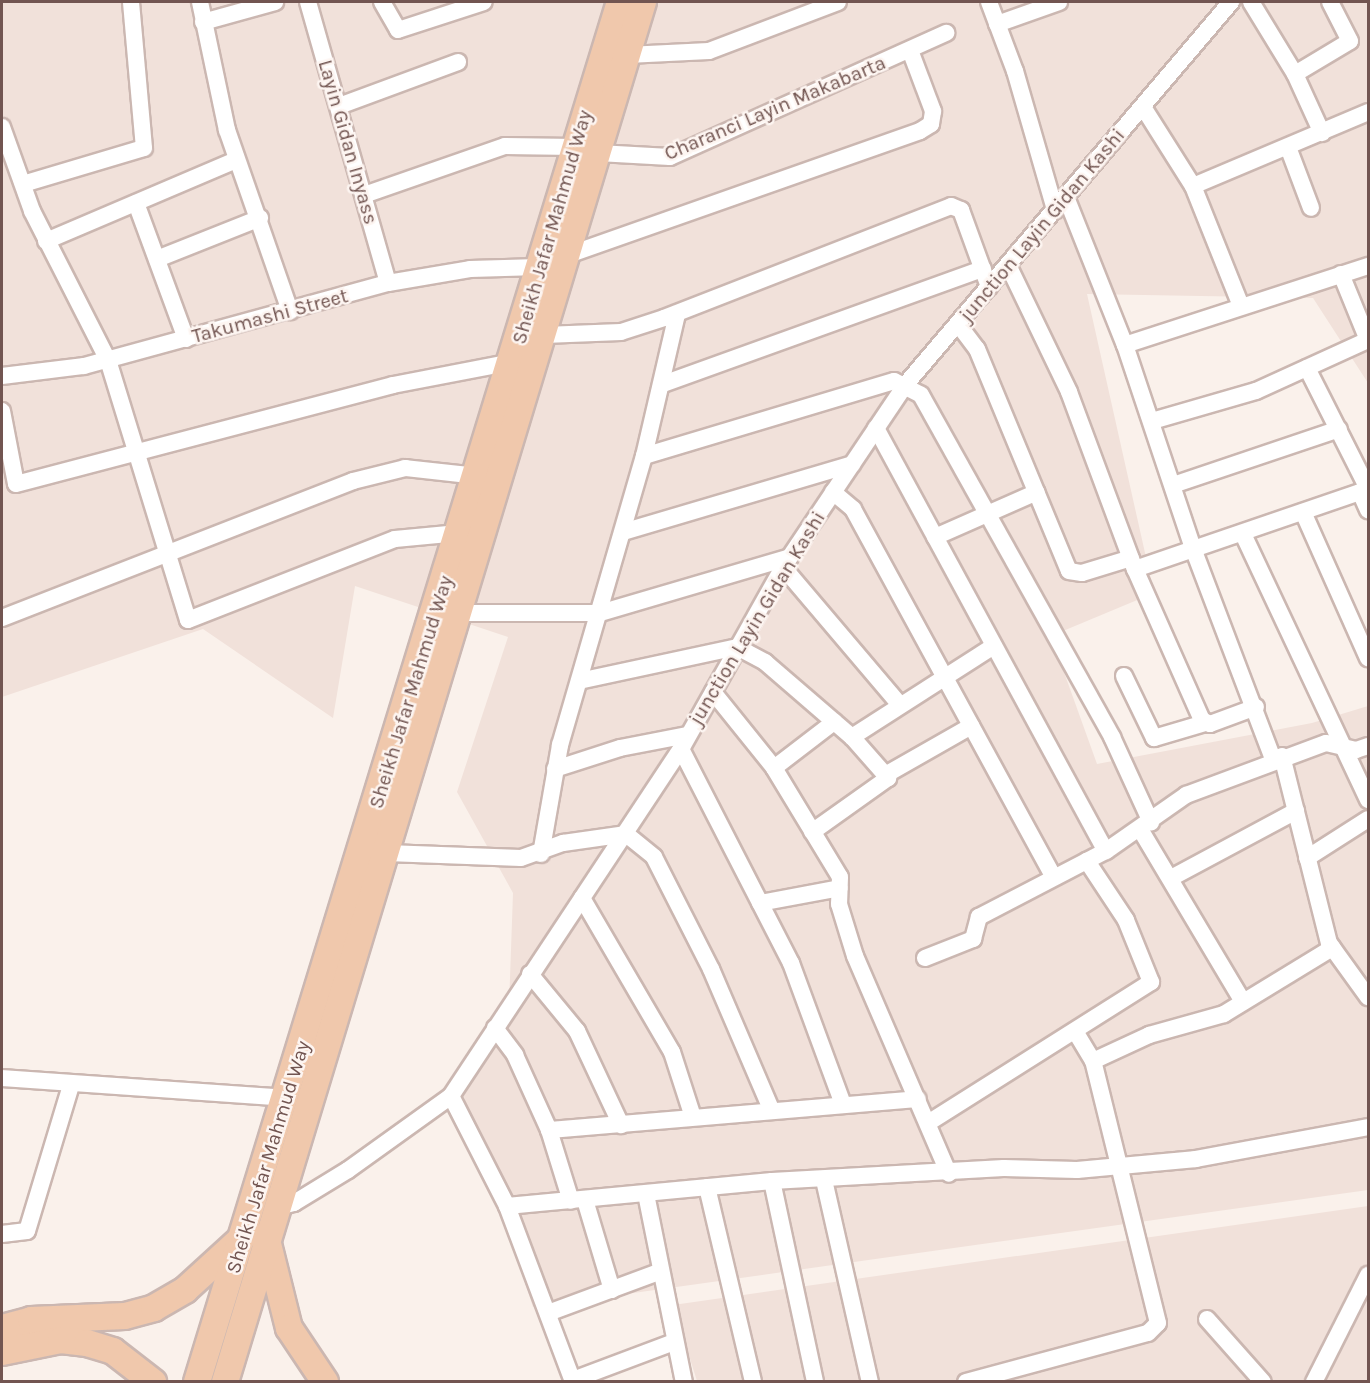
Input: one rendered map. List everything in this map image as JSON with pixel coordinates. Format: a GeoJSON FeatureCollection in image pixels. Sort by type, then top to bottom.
{"type":"FeatureCollection","features":[{"type":"Feature","properties":{"kind":"main road","name":"Sheikh Jafar Mahmud Way"},"geometry":{"type":"LineString","coordinates":[[197,1382],[256,1235],[275,1208],[387,853],[568,255],[587,150],[620,2]]}},
{"type":"Feature","properties":{"kind":"main road","name":"Sheikh Jafar Mahmud Way"},"geometry":{"type":"LineString","coordinates":[[225,1382],[287,1098],[539,267],[627,56],[643,2]]}},
{"type":"Feature","properties":{"kind":"main road"},"geometry":{"type":"LineString","coordinates":[[2,1328],[31,1320],[125,1316],[154,1308],[185,1290],[256,1235],[289,1328],[325,1382]]}},
{"type":"Feature","properties":{"kind":"main road"},"geometry":{"type":"LineString","coordinates":[[2,1352],[61,1340],[87,1343],[113,1351],[153,1382]]}},
{"type":"Feature","properties":{"kind":"street"},"geometry":{"type":"LineString","coordinates":[[23,184],[144,148],[131,2]]}},
{"type":"Feature","properties":{"kind":"street"},"geometry":{"type":"LineString","coordinates":[[200,2],[236,160],[260,218],[290,311]]}},
{"type":"Feature","properties":{"kind":"street"},"geometry":{"type":"LineString","coordinates":[[203,22],[275,2]]}},
{"type":"Feature","properties":{"kind":"street","name":"Layin Gidan Inyass"},"geometry":{"type":"LineString","coordinates":[[308,2],[388,284]]}},
{"type":"Feature","properties":{"kind":"street"},"geometry":{"type":"LineString","coordinates":[[382,2],[398,30],[455,6],[484,2]]}},
{"type":"Feature","properties":{"kind":"street"},"geometry":{"type":"LineString","coordinates":[[627,56],[709,51],[810,6],[838,2]]}},
{"type":"Feature","properties":{"kind":"street"},"geometry":{"type":"LineString","coordinates":[[989,2],[1055,210]]}},
{"type":"Feature","properties":{"kind":"street"},"geometry":{"type":"LineString","coordinates":[[997,24],[1059,2]]}},
{"type":"Feature","properties":{"kind":"street","name":"junction Layin Gidan Kashi"},"geometry":{"type":"LineString","coordinates":[[275,1208],[294,1203],[348,1170],[451,1096],[530,974],[626,834],[684,742],[787,562],[906,384],[1230,2]]}},
{"type":"Feature","properties":{"kind":"street"},"geometry":{"type":"LineString","coordinates":[[1251,2],[1295,74],[1322,133]]}},
{"type":"Feature","properties":{"kind":"street"},"geometry":{"type":"LineString","coordinates":[[1295,74],[1350,41],[1330,2]]}},
{"type":"Feature","properties":{"kind":"street","name":"Charanci Layin Makabarta"},"geometry":{"type":"LineString","coordinates":[[587,150],[670,157],[946,33]]}},
{"type":"Feature","properties":{"kind":"street"},"geometry":{"type":"LineString","coordinates":[[568,255],[920,131],[931,124],[933,111],[910,50]]}},
{"type":"Feature","properties":{"kind":"street"},"geometry":{"type":"LineString","coordinates":[[339,106],[458,62]]}},
{"type":"Feature","properties":{"kind":"street"},"geometry":{"type":"LineString","coordinates":[[1143,107],[1193,186],[1240,306]]}},
{"type":"Feature","properties":{"kind":"street"},"geometry":{"type":"LineString","coordinates":[[1193,186],[1368,112]]}},
{"type":"Feature","properties":{"kind":"street"},"geometry":{"type":"LineString","coordinates":[[2,127],[46,241],[108,360],[192,623],[395,539],[459,533]]}},
{"type":"Feature","properties":{"kind":"street"},"geometry":{"type":"LineString","coordinates":[[364,195],[505,146],[587,150]]}},
{"type":"Feature","properties":{"kind":"street"},"geometry":{"type":"LineString","coordinates":[[1288,147],[1311,208]]}},
{"type":"Feature","properties":{"kind":"street"},"geometry":{"type":"LineString","coordinates":[[46,241],[236,160]]}},
{"type":"Feature","properties":{"kind":"street"},"geometry":{"type":"LineString","coordinates":[[1066,197],[1125,345],[1194,551],[1277,757],[1296,811],[1332,948],[1368,997]]}},
{"type":"Feature","properties":{"kind":"street"},"geometry":{"type":"LineString","coordinates":[[136,203],[186,339]]}},
{"type":"Feature","properties":{"kind":"street"},"geometry":{"type":"LineString","coordinates":[[544,335],[621,332],[677,314],[951,206],[961,210],[989,287]]}},
{"type":"Feature","properties":{"kind":"street"},"geometry":{"type":"LineString","coordinates":[[157,259],[260,218]]}},
{"type":"Feature","properties":{"kind":"street"},"geometry":{"type":"LineString","coordinates":[[1008,266],[1069,392],[1133,564],[1205,723]]}},
{"type":"Feature","properties":{"kind":"street"},"geometry":{"type":"LineString","coordinates":[[1125,345],[1368,266]]}},
{"type":"Feature","properties":{"kind":"street","name":"Takumashi Street"},"geometry":{"type":"LineString","coordinates":[[2,376],[108,360],[388,284],[470,269],[539,267]]}},
{"type":"Feature","properties":{"kind":"street"},"geometry":{"type":"LineString","coordinates":[[663,384],[983,269]]}},
{"type":"Feature","properties":{"kind":"street"},"geometry":{"type":"LineString","coordinates":[[1152,421],[1256,391],[1368,340],[1341,274]]}},
{"type":"Feature","properties":{"kind":"street"},"geometry":{"type":"LineString","coordinates":[[541,854],[555,769],[644,456],[663,384],[677,314]]}},
{"type":"Feature","properties":{"kind":"street"},"geometry":{"type":"LineString","coordinates":[[958,324],[977,349],[1069,571],[1082,573],[1194,551],[1365,490]]}},
{"type":"Feature","properties":{"kind":"street"},"geometry":{"type":"LineString","coordinates":[[2,411],[16,484],[136,448],[456,370],[512,362]]}},
{"type":"Feature","properties":{"kind":"street"},"geometry":{"type":"LineString","coordinates":[[1307,368],[1339,429],[1365,490],[1368,510]]}},
{"type":"Feature","properties":{"kind":"street"},"geometry":{"type":"LineString","coordinates":[[644,456],[885,383],[906,384],[927,402],[986,514],[1112,737],[1145,825],[1171,878],[1243,1002]]}},
{"type":"Feature","properties":{"kind":"street"},"geometry":{"type":"LineString","coordinates":[[876,428],[992,647],[1106,851]]}},
{"type":"Feature","properties":{"kind":"street"},"geometry":{"type":"LineString","coordinates":[[1173,485],[1339,429]]}},
{"type":"Feature","properties":{"kind":"street"},"geometry":{"type":"LineString","coordinates":[[623,532],[852,464]]}},
{"type":"Feature","properties":{"kind":"street"},"geometry":{"type":"LineString","coordinates":[[2,618],[168,550],[387,471],[477,476]]}},
{"type":"Feature","properties":{"kind":"street"},"geometry":{"type":"LineString","coordinates":[[833,492],[853,509],[1054,877]]}},
{"type":"Feature","properties":{"kind":"street"},"geometry":{"type":"LineString","coordinates":[[935,537],[1037,492]]}},
{"type":"Feature","properties":{"kind":"street"},"geometry":{"type":"LineString","coordinates":[[1303,512],[1368,658]]}},
{"type":"Feature","properties":{"kind":"street"},"geometry":{"type":"LineString","coordinates":[[1243,534],[1347,746],[1368,800]]}},
{"type":"Feature","properties":{"kind":"street"},"geometry":{"type":"LineString","coordinates":[[460,613],[600,613],[787,562],[900,705]]}},
{"type":"Feature","properties":{"kind":"street"},"geometry":{"type":"LineString","coordinates":[[579,681],[737,647],[765,662],[852,737],[887,774],[888,783],[812,832]]}},
{"type":"Feature","properties":{"kind":"street"},"geometry":{"type":"LineString","coordinates":[[852,737],[992,647]]}},
{"type":"Feature","properties":{"kind":"street"},"geometry":{"type":"LineString","coordinates":[[1124,676],[1154,738],[1256,707]]}},
{"type":"Feature","properties":{"kind":"street"},"geometry":{"type":"LineString","coordinates":[[713,692],[774,768],[840,877],[839,904],[855,957],[949,1174]]}},
{"type":"Feature","properties":{"kind":"street"},"geometry":{"type":"LineString","coordinates":[[774,768],[834,722]]}},
{"type":"Feature","properties":{"kind":"street"},"geometry":{"type":"LineString","coordinates":[[887,774],[971,726]]}},
{"type":"Feature","properties":{"kind":"street"},"geometry":{"type":"LineString","coordinates":[[555,769],[620,748],[684,742],[791,963],[843,1104]]}},
{"type":"Feature","properties":{"kind":"street"},"geometry":{"type":"LineString","coordinates":[[925,958],[973,939],[979,917],[1106,851],[1186,795],[1277,757],[1326,743],[1368,746]]}},
{"type":"Feature","properties":{"kind":"street"},"geometry":{"type":"LineString","coordinates":[[1171,878],[1296,811]]}},
{"type":"Feature","properties":{"kind":"street"},"geometry":{"type":"LineString","coordinates":[[1307,858],[1368,819]]}},
{"type":"Feature","properties":{"kind":"street"},"geometry":{"type":"LineString","coordinates":[[387,853],[521,858],[541,854],[563,843],[626,834],[654,857],[711,969],[771,1109]]}},
{"type":"Feature","properties":{"kind":"street"},"geometry":{"type":"LineString","coordinates":[[928,1123],[1151,979],[1126,920],[1087,861]]}},
{"type":"Feature","properties":{"kind":"street"},"geometry":{"type":"LineString","coordinates":[[760,903],[840,888]]}},
{"type":"Feature","properties":{"kind":"street"},"geometry":{"type":"LineString","coordinates":[[582,898],[672,1052],[693,1117]]}},
{"type":"Feature","properties":{"kind":"street"},"geometry":{"type":"LineString","coordinates":[[1093,1061],[1149,1035],[1207,1022],[1332,948]]}},
{"type":"Feature","properties":{"kind":"street"},"geometry":{"type":"LineString","coordinates":[[530,974],[577,1030],[621,1125]]}},
{"type":"Feature","properties":{"kind":"street"},"geometry":{"type":"LineString","coordinates":[[495,1028],[515,1055],[549,1130],[612,1290]]}},
{"type":"Feature","properties":{"kind":"street"},"geometry":{"type":"LineString","coordinates":[[966,1382],[1155,1329],[1158,1323],[1093,1061],[1075,1030]]}},
{"type":"Feature","properties":{"kind":"street"},"geometry":{"type":"LineString","coordinates":[[2,1078],[70,1085],[287,1098]]}},
{"type":"Feature","properties":{"kind":"street"},"geometry":{"type":"LineString","coordinates":[[2,1234],[27,1231],[70,1085]]}},
{"type":"Feature","properties":{"kind":"street"},"geometry":{"type":"LineString","coordinates":[[451,1096],[507,1206],[573,1381],[674,1342]]}},
{"type":"Feature","properties":{"kind":"street"},"geometry":{"type":"LineString","coordinates":[[549,1130],[621,1125],[771,1109],[918,1099]]}},
{"type":"Feature","properties":{"kind":"street"},"geometry":{"type":"LineString","coordinates":[[507,1206],[772,1182],[1066,1171],[1118,1162],[1196,1159],[1368,1127]]}},
{"type":"Feature","properties":{"kind":"street"},"geometry":{"type":"LineString","coordinates":[[824,1180],[870,1382]]}},
{"type":"Feature","properties":{"kind":"street"},"geometry":{"type":"LineString","coordinates":[[772,1182],[815,1382]]}},
{"type":"Feature","properties":{"kind":"street"},"geometry":{"type":"LineString","coordinates":[[707,1187],[753,1382]]}},
{"type":"Feature","properties":{"kind":"street"},"geometry":{"type":"LineString","coordinates":[[646,1194],[659,1272],[684,1382]]}},
{"type":"Feature","properties":{"kind":"street"},"geometry":{"type":"LineString","coordinates":[[549,1313],[659,1272]]}},
{"type":"Feature","properties":{"kind":"street"},"geometry":{"type":"LineString","coordinates":[[1314,1382],[1368,1276]]}},
{"type":"Feature","properties":{"kind":"street"},"geometry":{"type":"LineString","coordinates":[[1207,1319],[1263,1382]]}},
{"type":"Feature","properties":{"kind":"shaded area"},"geometry":{"type":"Polygon","coordinates":[[[2,2],[1368,2],[1368,383],[1313,298],[1087,294],[1154,593],[1051,636],[1097,764],[1312,723],[1368,706],[1368,1190],[533,1307],[461,1088],[509,1006],[513,893],[457,792],[508,637],[355,586],[333,718],[203,629],[2,697],[2,2]]]}},
{"type":"Feature","properties":{"kind":"shaded area"},"geometry":{"type":"Polygon","coordinates":[[[1368,1206],[1368,1381],[697,1381],[673,1305],[1368,1206]]]}}]}
